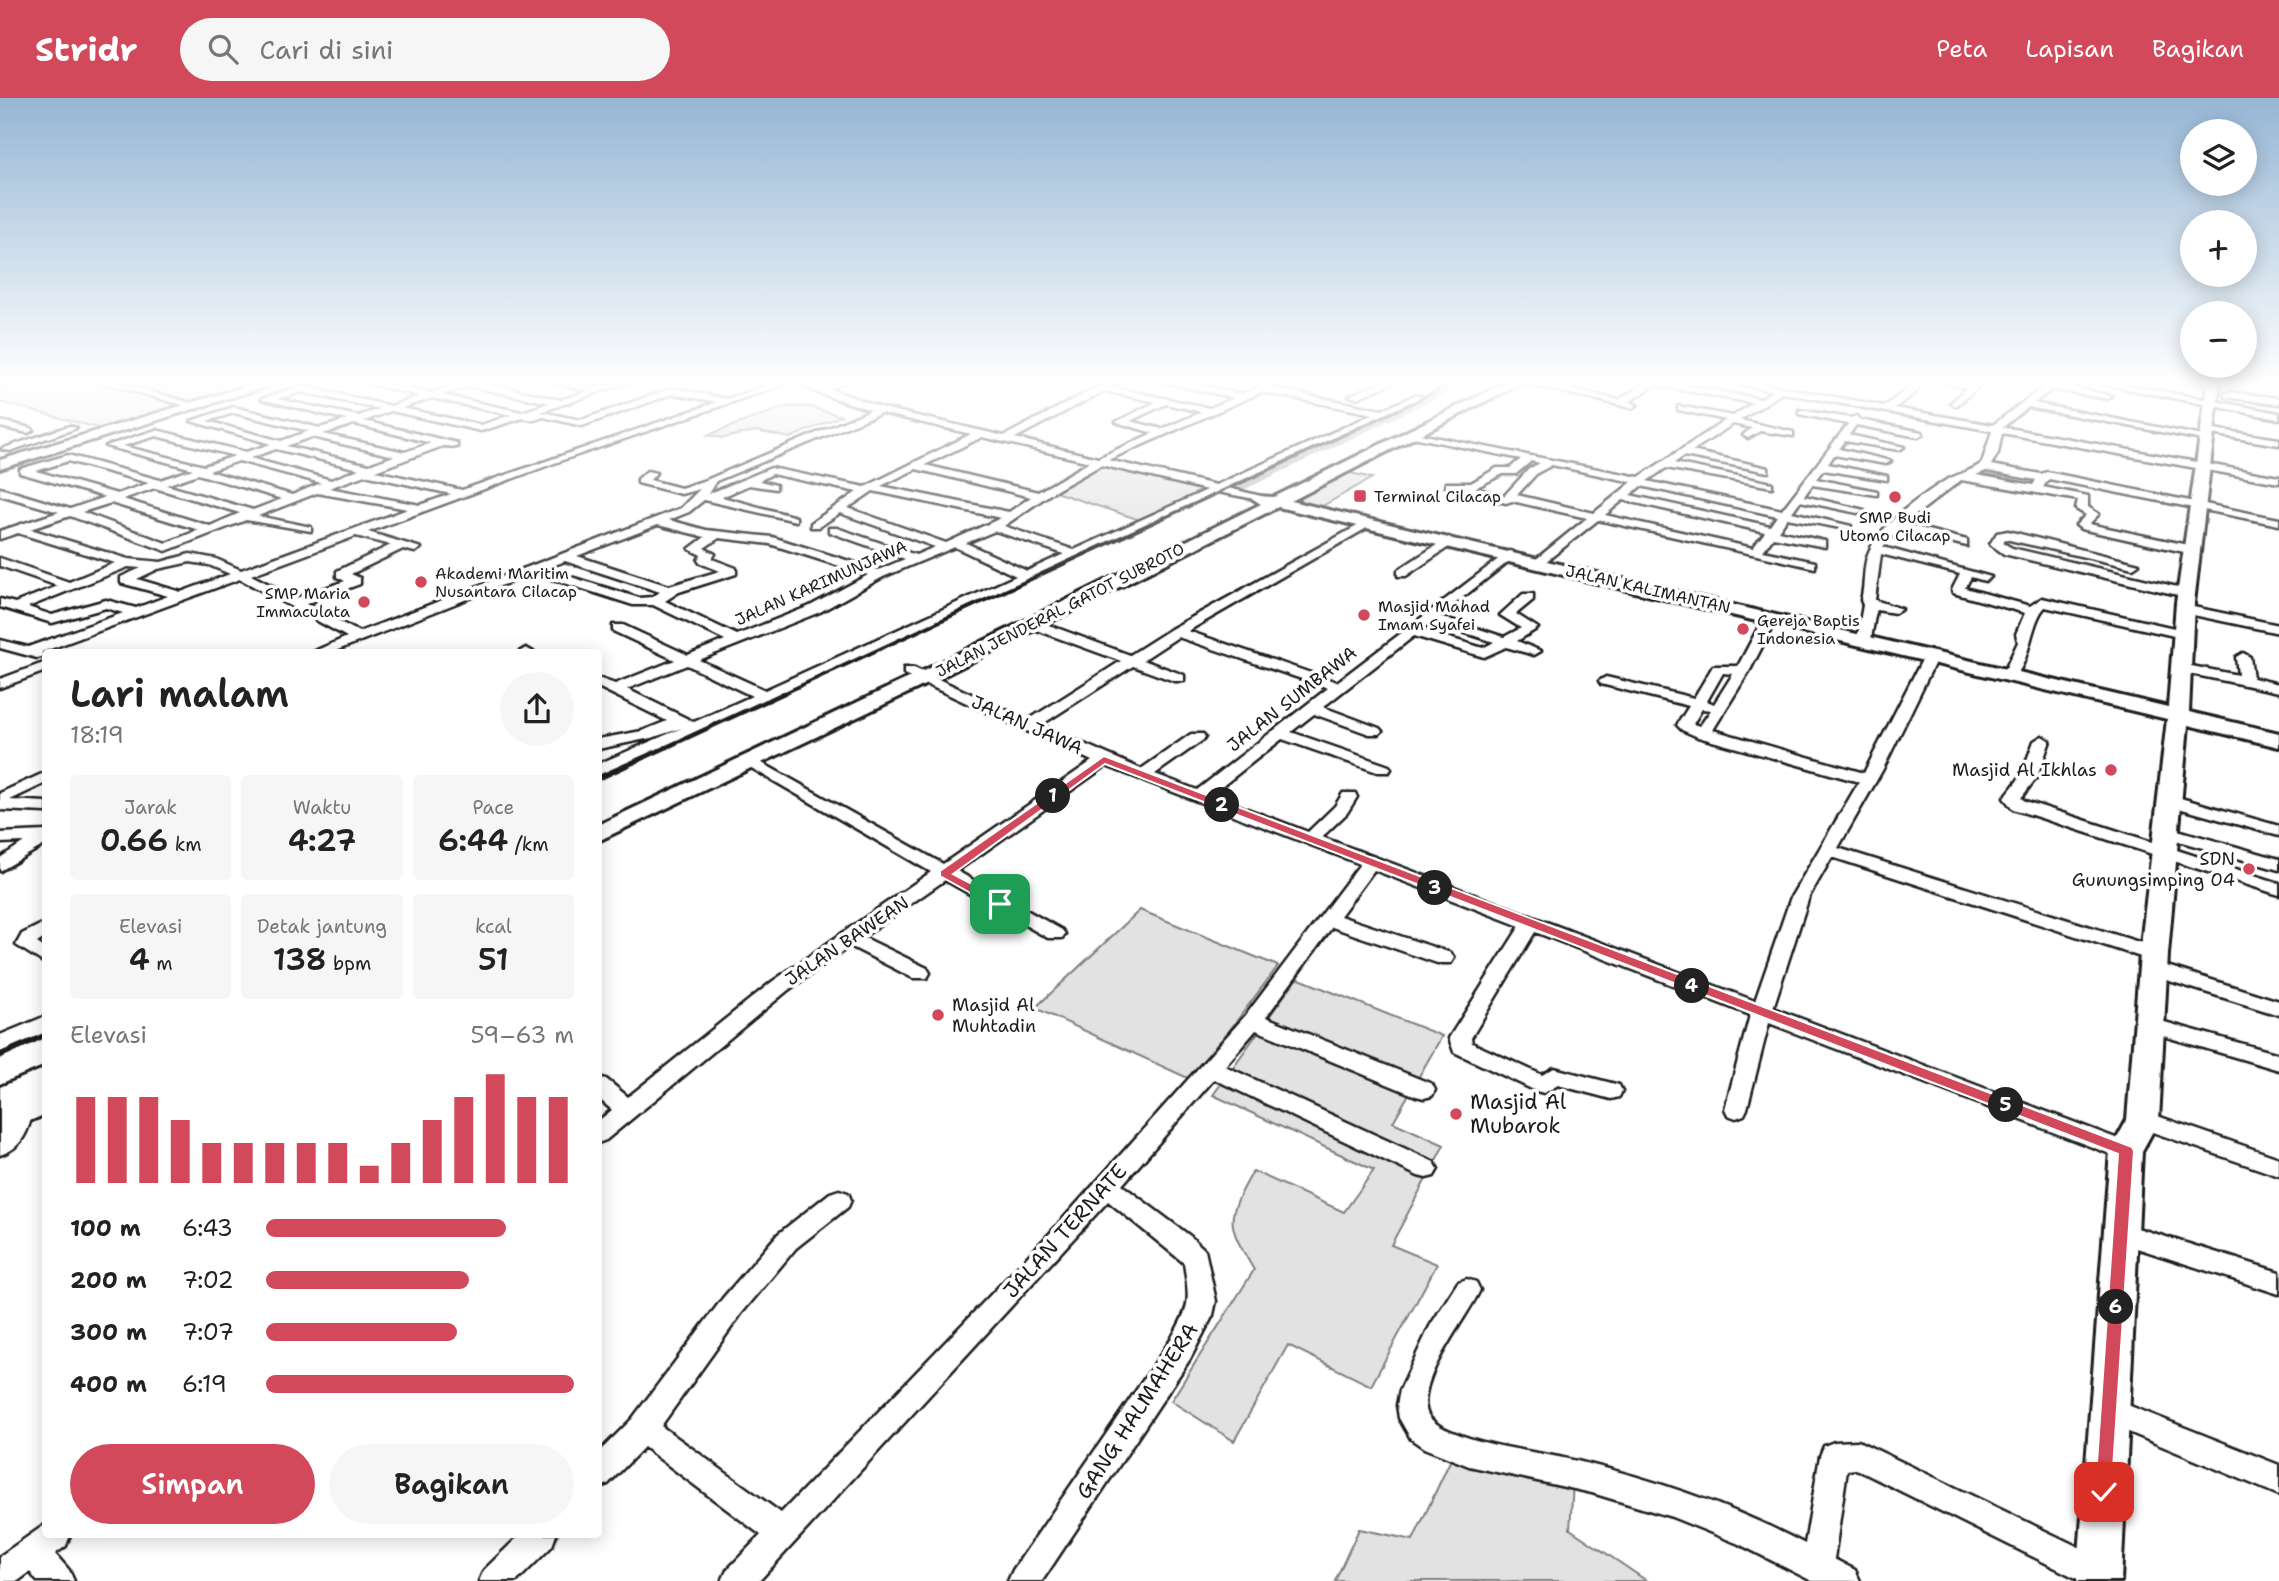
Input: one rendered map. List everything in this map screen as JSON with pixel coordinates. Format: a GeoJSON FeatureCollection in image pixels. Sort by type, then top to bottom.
{"type":"FeatureCollection","features":[{"type":"Feature","properties":{"kind":"street"},"geometry":{"type":"LineString","coordinates":[[23,450],[36,454]]}},
{"type":"Feature","properties":{"kind":"street"},"geometry":{"type":"LineString","coordinates":[[0,465],[49,450]]}},
{"type":"Feature","properties":{"kind":"street"},"geometry":{"type":"LineString","coordinates":[[127,450],[292,498]]}},
{"type":"Feature","properties":{"kind":"street"},"geometry":{"type":"LineString","coordinates":[[220,450],[332,483]]}},
{"type":"Feature","properties":{"kind":"street"},"geometry":{"type":"LineString","coordinates":[[0,535],[261,450]]}},
{"type":"Feature","properties":{"kind":"street"},"geometry":{"type":"LineString","coordinates":[[297,450],[463,493]]}},
{"type":"Feature","properties":{"kind":"street"},"geometry":{"type":"LineString","coordinates":[[386,450],[405,455]]}},
{"type":"Feature","properties":{"kind":"street"},"geometry":{"type":"LineString","coordinates":[[0,491],[70,512],[166,547],[423,450]]}},
{"type":"Feature","properties":{"kind":"street"},"geometry":{"type":"LineString","coordinates":[[28,652],[133,611],[582,450]]}},
{"type":"Feature","properties":{"kind":"street"},"geometry":{"type":"LineString","coordinates":[[651,473],[642,481],[681,491],[785,450]]}},
{"type":"Feature","properties":{"kind":"street"},"geometry":{"type":"LineString","coordinates":[[815,525],[868,488],[945,450]]}},
{"type":"Feature","properties":{"kind":"street"},"geometry":{"type":"LineString","coordinates":[[1046,450],[1271,500]]}},
{"type":"Feature","properties":{"kind":"street","name":"JALAN KARIMUNJAWA"},"geometry":{"type":"LineString","coordinates":[[615,690],[815,609],[879,574],[995,527],[1040,496],[1125,450]]}},
{"type":"Feature","properties":{"kind":"street"},"geometry":{"type":"LineString","coordinates":[[602,743],[687,724],[765,696],[1303,450]]}},
{"type":"Feature","properties":{"kind":"street","name":"JALAN JENDERAL GATOT SUBROTO"},"geometry":{"type":"LineString","coordinates":[[602,816],[1033,624],[1367,450]]}},
{"type":"Feature","properties":{"kind":"street","name":"JALAN JENDERAL GATOT SUBROTO"},"geometry":{"type":"LineString","coordinates":[[602,832],[749,762],[917,675],[1271,500],[1378,450]]}},
{"type":"Feature","properties":{"kind":"street"},"geometry":{"type":"LineString","coordinates":[[1495,450],[1642,479],[1754,496]]}},
{"type":"Feature","properties":{"kind":"street"},"geometry":{"type":"LineString","coordinates":[[1539,563],[1642,479],[1689,450]]}},
{"type":"Feature","properties":{"kind":"street"},"geometry":{"type":"LineString","coordinates":[[1984,467],[1993,450]]}},
{"type":"Feature","properties":{"kind":"street"},"geometry":{"type":"LineString","coordinates":[[2114,450],[2279,480]]}},
{"type":"Feature","properties":{"kind":"street"},"geometry":{"type":"LineString","coordinates":[[1467,1290],[1416,1381],[1409,1402],[1413,1419],[1423,1432],[1449,1446],[1566,1473],[1686,1507],[1750,1533],[1830,1574],[1834,1456],[1844,1453],[1858,1455],[2099,1577],[2121,1233],[2150,1025],[2178,715],[2185,600],[2205,450]]}},
{"type":"Feature","properties":{"kind":"street"},"geometry":{"type":"LineString","coordinates":[[1757,551],[1831,451],[1886,461]]}},
{"type":"Feature","properties":{"kind":"street"},"geometry":{"type":"LineString","coordinates":[[1685,453],[1764,470]]}},
{"type":"Feature","properties":{"kind":"street"},"geometry":{"type":"LineString","coordinates":[[1465,489],[1484,482],[1501,470],[1512,472],[1529,457]]}},
{"type":"Feature","properties":{"kind":"street"},"geometry":{"type":"LineString","coordinates":[[210,530],[24,471],[68,458],[159,484],[248,515],[307,529]]}},
{"type":"Feature","properties":{"kind":"street"},"geometry":{"type":"LineString","coordinates":[[1450,485],[1506,500],[1533,471],[1550,462]]}},
{"type":"Feature","properties":{"kind":"street"},"geometry":{"type":"LineString","coordinates":[[1664,464],[1768,485]]}},
{"type":"Feature","properties":{"kind":"street"},"geometry":{"type":"LineString","coordinates":[[914,465],[1040,496]]}},
{"type":"Feature","properties":{"kind":"street"},"geometry":{"type":"LineString","coordinates":[[1821,466],[1883,478]]}},
{"type":"Feature","properties":{"kind":"street"},"geometry":{"type":"LineString","coordinates":[[2042,481],[2057,466],[2124,478]]}},
{"type":"Feature","properties":{"kind":"street"},"geometry":{"type":"LineString","coordinates":[[1864,639],[1870,605],[1868,600],[1873,586],[1869,566],[1876,549],[1928,497],[1962,476],[1984,467],[2042,481],[2199,505],[2279,522]]}},
{"type":"Feature","properties":{"kind":"street"},"geometry":{"type":"LineString","coordinates":[[714,497],[746,481],[775,471],[1010,516]]}},
{"type":"Feature","properties":{"kind":"street"},"geometry":{"type":"LineString","coordinates":[[1962,476],[2042,481],[2084,498],[2082,509],[2093,514],[2082,525],[2085,527],[2193,550]]}},
{"type":"Feature","properties":{"kind":"street"},"geometry":{"type":"LineString","coordinates":[[1642,479],[1847,528]]}},
{"type":"Feature","properties":{"kind":"street"},"geometry":{"type":"LineString","coordinates":[[746,481],[772,487]]}},
{"type":"Feature","properties":{"kind":"street"},"geometry":{"type":"LineString","coordinates":[[1808,481],[1873,494]]}},
{"type":"Feature","properties":{"kind":"street"},"geometry":{"type":"LineString","coordinates":[[326,649],[536,570],[685,510],[700,497],[707,483]]}},
{"type":"Feature","properties":{"kind":"street"},"geometry":{"type":"LineString","coordinates":[[316,489],[421,508]]}},
{"type":"Feature","properties":{"kind":"street"},"geometry":{"type":"LineString","coordinates":[[1621,496],[1821,544]]}},
{"type":"Feature","properties":{"kind":"street"},"geometry":{"type":"LineString","coordinates":[[700,497],[714,497],[792,519]]}},
{"type":"Feature","properties":{"kind":"street"},"geometry":{"type":"LineString","coordinates":[[1510,497],[1811,565]]}},
{"type":"Feature","properties":{"kind":"street"},"geometry":{"type":"LineString","coordinates":[[1795,497],[1858,510]]}},
{"type":"Feature","properties":{"kind":"street","name":"JALAN KALIMANTAN"},"geometry":{"type":"LineString","coordinates":[[1271,500],[1864,639],[2279,740]]}},
{"type":"Feature","properties":{"kind":"street"},"geometry":{"type":"LineString","coordinates":[[839,509],[951,545],[1027,576]]}},
{"type":"Feature","properties":{"kind":"street"},"geometry":{"type":"LineString","coordinates":[[657,521],[716,535],[772,541],[879,574]]}},
{"type":"Feature","properties":{"kind":"street"},"geometry":{"type":"LineString","coordinates":[[0,522],[127,563],[155,566]]}},
{"type":"Feature","properties":{"kind":"street"},"geometry":{"type":"LineString","coordinates":[[1029,726],[1176,632],[1368,523]]}},
{"type":"Feature","properties":{"kind":"street"},"geometry":{"type":"LineString","coordinates":[[1897,526],[1963,543]]}},
{"type":"Feature","properties":{"kind":"street"},"geometry":{"type":"LineString","coordinates":[[995,527],[1075,554]]}},
{"type":"Feature","properties":{"kind":"street"},"geometry":{"type":"LineString","coordinates":[[832,530],[917,559]]}},
{"type":"Feature","properties":{"kind":"street"},"geometry":{"type":"LineString","coordinates":[[296,603],[356,581],[341,574],[408,547],[355,532]]}},
{"type":"Feature","properties":{"kind":"street"},"geometry":{"type":"LineString","coordinates":[[655,601],[670,591],[732,570],[704,560],[709,554],[695,549],[716,535]]}},
{"type":"Feature","properties":{"kind":"street"},"geometry":{"type":"LineString","coordinates":[[2124,578],[2135,562],[2008,535],[2001,536],[1996,544],[2008,551],[2124,578],[2279,629]]}},
{"type":"Feature","properties":{"kind":"street"},"geometry":{"type":"LineString","coordinates":[[1402,573],[1449,541]]}},
{"type":"Feature","properties":{"kind":"street"},"geometry":{"type":"LineString","coordinates":[[1876,549],[1985,577]]}},
{"type":"Feature","properties":{"kind":"street","name":"JALAN SUMBAWA"},"geometry":{"type":"LineString","coordinates":[[1199,796],[1509,555]]}},
{"type":"Feature","properties":{"kind":"street"},"geometry":{"type":"LineString","coordinates":[[566,557],[670,591]]}},
{"type":"Feature","properties":{"kind":"street"},"geometry":{"type":"LineString","coordinates":[[178,595],[125,580],[155,566],[190,558],[212,562],[241,574],[356,636]]}},
{"type":"Feature","properties":{"kind":"street"},"geometry":{"type":"LineString","coordinates":[[0,562],[69,586]]}},
{"type":"Feature","properties":{"kind":"street"},"geometry":{"type":"LineString","coordinates":[[0,614],[127,563]]}},
{"type":"Feature","properties":{"kind":"street"},"geometry":{"type":"LineString","coordinates":[[536,570],[638,602],[655,601],[736,640]]}},
{"type":"Feature","properties":{"kind":"street"},"geometry":{"type":"LineString","coordinates":[[1967,572],[1958,589],[2033,611]]}},
{"type":"Feature","properties":{"kind":"street"},"geometry":{"type":"LineString","coordinates":[[1412,631],[1479,653],[1489,653],[1531,628],[1507,615],[1528,597]]}},
{"type":"Feature","properties":{"kind":"street"},"geometry":{"type":"LineString","coordinates":[[2185,600],[2279,620]]}},
{"type":"Feature","properties":{"kind":"street"},"geometry":{"type":"LineString","coordinates":[[2010,674],[2025,642],[2023,634],[2033,611],[2041,603],[2048,602],[2183,634]]}},
{"type":"Feature","properties":{"kind":"street"},"geometry":{"type":"LineString","coordinates":[[0,603],[52,619],[109,604],[133,611]]}},
{"type":"Feature","properties":{"kind":"street"},"geometry":{"type":"LineString","coordinates":[[1870,605],[1895,609]]}},
{"type":"Feature","properties":{"kind":"street"},"geometry":{"type":"LineString","coordinates":[[1429,617],[1505,644],[1534,651]]}},
{"type":"Feature","properties":{"kind":"street"},"geometry":{"type":"LineString","coordinates":[[1703,734],[1743,670],[1770,618]]}},
{"type":"Feature","properties":{"kind":"street"},"geometry":{"type":"LineString","coordinates":[[1033,624],[1180,678]]}},
{"type":"Feature","properties":{"kind":"street"},"geometry":{"type":"LineString","coordinates":[[618,628],[765,696]]}},
{"type":"Feature","properties":{"kind":"street"},"geometry":{"type":"LineString","coordinates":[[1176,632],[1338,687]]}},
{"type":"Feature","properties":{"kind":"street"},"geometry":{"type":"LineString","coordinates":[[2,646],[42,655]]}},
{"type":"Feature","properties":{"kind":"street"},"geometry":{"type":"LineString","coordinates":[[1736,1109],[1761,1012],[1800,897],[1869,780],[1931,656]]}},
{"type":"Feature","properties":{"kind":"street"},"geometry":{"type":"LineString","coordinates":[[2242,657],[2246,681]]}},
{"type":"Feature","properties":{"kind":"street"},"geometry":{"type":"LineString","coordinates":[[0,684],[42,668]]}},
{"type":"Feature","properties":{"kind":"street"},"geometry":{"type":"LineString","coordinates":[[2181,668],[2279,688]]}},
{"type":"Feature","properties":{"kind":"street"},"geometry":{"type":"LineString","coordinates":[[1743,670],[1718,669],[1685,725],[1703,734],[1869,780]]}},
{"type":"Feature","properties":{"kind":"street","name":"JALAN JAWA"},"geometry":{"type":"LineString","coordinates":[[917,675],[1104,760],[1761,1012],[2134,1135],[2279,1167]]}},
{"type":"Feature","properties":{"kind":"street"},"geometry":{"type":"LineString","coordinates":[[1606,681],[1719,709]]}},
{"type":"Feature","properties":{"kind":"street"},"geometry":{"type":"LineString","coordinates":[[602,684],[687,724]]}},
{"type":"Feature","properties":{"kind":"street"},"geometry":{"type":"LineString","coordinates":[[1311,708],[1374,731]]}},
{"type":"Feature","properties":{"kind":"street"},"geometry":{"type":"LineString","coordinates":[[602,768],[687,724]]}},
{"type":"Feature","properties":{"kind":"street"},"geometry":{"type":"LineString","coordinates":[[1280,733],[1383,769]]}},
{"type":"Feature","properties":{"kind":"street"},"geometry":{"type":"LineString","coordinates":[[1143,775],[1197,737]]}},
{"type":"Feature","properties":{"kind":"street"},"geometry":{"type":"LineString","coordinates":[[2042,741],[2029,777],[2013,793],[2012,798],[2019,805],[2165,842],[2279,865]]}},
{"type":"Feature","properties":{"kind":"street","name":"JALAN BAWEAN"},"geometry":{"type":"LineString","coordinates":[[602,1130],[780,986],[945,874],[1104,760]]}},
{"type":"Feature","properties":{"kind":"street"},"geometry":{"type":"LineString","coordinates":[[749,762],[1055,934]]}},
{"type":"Feature","properties":{"kind":"street"},"geometry":{"type":"LineString","coordinates":[[0,799],[42,779]]}},
{"type":"Feature","properties":{"kind":"street"},"geometry":{"type":"LineString","coordinates":[[1310,839],[1349,797]]}},
{"type":"Feature","properties":{"kind":"street"},"geometry":{"type":"LineString","coordinates":[[2170,800],[2279,831]]}},
{"type":"Feature","properties":{"kind":"street"},"geometry":{"type":"LineString","coordinates":[[0,804],[42,807]]}},
{"type":"Feature","properties":{"kind":"street"},"geometry":{"type":"LineString","coordinates":[[0,838],[42,836]]}},
{"type":"Feature","properties":{"kind":"street"},"geometry":{"type":"LineString","coordinates":[[0,866],[42,838]]}},
{"type":"Feature","properties":{"kind":"street"},"geometry":{"type":"LineString","coordinates":[[2165,842],[2279,889]]}},
{"type":"Feature","properties":{"kind":"street"},"geometry":{"type":"LineString","coordinates":[[1827,850],[2279,1007]]}},
{"type":"Feature","properties":{"kind":"street","name":"JALAN TERNATE"},"geometry":{"type":"LineString","coordinates":[[738,1581],[1054,1246],[1211,1068],[1253,1020],[1370,863]]}},
{"type":"Feature","properties":{"kind":"street"},"geometry":{"type":"LineString","coordinates":[[1329,919],[1444,958]]}},
{"type":"Feature","properties":{"kind":"street"},"geometry":{"type":"LineString","coordinates":[[1530,925],[1460,1038],[1462,1047],[1544,1085],[1554,1076],[1611,1091]]}},
{"type":"Feature","properties":{"kind":"street"},"geometry":{"type":"LineString","coordinates":[[42,930],[29,938],[26,945],[42,955]]}},
{"type":"Feature","properties":{"kind":"street"},"geometry":{"type":"LineString","coordinates":[[851,939],[920,973]]}},
{"type":"Feature","properties":{"kind":"street"},"geometry":{"type":"LineString","coordinates":[[1253,1020],[1424,1090]]}},
{"type":"Feature","properties":{"kind":"street"},"geometry":{"type":"LineString","coordinates":[[0,1044],[42,1025]]}},
{"type":"Feature","properties":{"kind":"street"},"geometry":{"type":"LineString","coordinates":[[2150,1025],[2279,1062]]}},
{"type":"Feature","properties":{"kind":"street"},"geometry":{"type":"LineString","coordinates":[[1211,1068],[1426,1169]]}},
{"type":"Feature","properties":{"kind":"street"},"geometry":{"type":"LineString","coordinates":[[0,1146],[17,1132],[17,1108],[42,1083]]}},
{"type":"Feature","properties":{"kind":"street"},"geometry":{"type":"LineString","coordinates":[[602,1088],[628,1110]]}},
{"type":"Feature","properties":{"kind":"street","name":"GANG HALMAHERA"},"geometry":{"type":"LineString","coordinates":[[1024,1581],[1180,1350],[1200,1315],[1203,1301],[1196,1258],[1181,1243],[1106,1186]]}},
{"type":"Feature","properties":{"kind":"street"},"geometry":{"type":"LineString","coordinates":[[602,1470],[642,1429],[732,1306],[787,1241],[839,1200]]}},
{"type":"Feature","properties":{"kind":"street"},"geometry":{"type":"LineString","coordinates":[[2121,1233],[2279,1283]]}},
{"type":"Feature","properties":{"kind":"street"},"geometry":{"type":"LineString","coordinates":[[2110,1411],[2279,1480]]}},
{"type":"Feature","properties":{"kind":"street"},"geometry":{"type":"LineString","coordinates":[[642,1429],[782,1532]]}},
{"type":"Feature","properties":{"kind":"street"},"geometry":{"type":"LineString","coordinates":[[495,1581],[538,1538]]}},
{"type":"Feature","properties":{"kind":"street"},"geometry":{"type":"LineString","coordinates":[[0,1575],[43,1543],[58,1581]]}},
{"type":"Feature","properties":{"kind":"shaded area"},"geometry":{"type":"Polygon","coordinates":[[[1098,463],[1215,487],[1140,520],[1049,490],[1098,463]]]}},
{"type":"Feature","properties":{"kind":"shaded area"},"geometry":{"type":"Polygon","coordinates":[[[1343,471],[1372,478],[1319,508],[1289,499],[1343,471]]]}},
{"type":"Feature","properties":{"kind":"shaded area"},"geometry":{"type":"Polygon","coordinates":[[[1140,910],[1278,966],[1192,1080],[1035,1008],[1140,910]]]}},
{"type":"Feature","properties":{"kind":"shaded area"},"geometry":{"type":"Polygon","coordinates":[[[1297,978],[1442,1036],[1393,1122],[1444,1145],[1391,1245],[1437,1264],[1371,1386],[1288,1345],[1234,1441],[1171,1401],[1254,1270],[1238,1241],[1232,1220],[1244,1187],[1253,1171],[1344,1212],[1374,1170],[1213,1095],[1297,978]]]}},
{"type":"Feature","properties":{"kind":"shaded area"},"geometry":{"type":"Polygon","coordinates":[[[1459,1442],[1574,1468],[1570,1529],[1647,1581],[1335,1581],[1359,1529],[1413,1540],[1459,1442]]]}},
{"type":"Feature","properties":{"kind":"waterway"},"geometry":{"type":"LineString","coordinates":[[1233,488],[1315,450]]}},
{"type":"Feature","properties":{"kind":"railway"},"geometry":{"type":"LineString","coordinates":[[1161,519],[1310,450]]}},
{"type":"Feature","properties":{"kind":"railway"},"geometry":{"type":"LineString","coordinates":[[780,695],[1164,517]]}},
{"type":"Feature","properties":{"kind":"railway"},"geometry":{"type":"LineString","coordinates":[[602,777],[784,693]]}},
{"type":"Feature","properties":{"kind":"railway"},"geometry":{"type":"LineString","coordinates":[[0,1056],[42,1037]]}},
{"type":"Feature","properties":{"kind":"place","name":"Terminal Cilacap"},"geometry":{"type":"Point","coordinates":[1360,496]}},
{"type":"Feature","properties":{"kind":"place","name":"SMP Budi Utomo Cilacap"},"geometry":{"type":"Point","coordinates":[1895,497]}},
{"type":"Feature","properties":{"kind":"place","name":"Akademi Maritim Nusantara Cilacap"},"geometry":{"type":"Point","coordinates":[421,582]}},
{"type":"Feature","properties":{"kind":"place","name":"SMP Maria Immaculata"},"geometry":{"type":"Point","coordinates":[364,602]}},
{"type":"Feature","properties":{"kind":"place","name":"Masjid Mahad Imam Syafei"},"geometry":{"type":"Point","coordinates":[1364,615]}},
{"type":"Feature","properties":{"kind":"place","name":"Gereja Baptis Indonesia"},"geometry":{"type":"Point","coordinates":[1743,629]}},
{"type":"Feature","properties":{"kind":"place","name":"Masjid Al Ikhlas"},"geometry":{"type":"Point","coordinates":[2111,770]}},
{"type":"Feature","properties":{"kind":"place","name":"SDN Gunungsimping 04"},"geometry":{"type":"Point","coordinates":[2249,869]}},
{"type":"Feature","properties":{"kind":"place","name":"Masjid Al Muhtadin"},"geometry":{"type":"Point","coordinates":[938,1015]}},
{"type":"Feature","properties":{"kind":"place","name":"Masjid Al Mubarok"},"geometry":{"type":"Point","coordinates":[1456,1114]}},
{"type":"Feature","properties":{"kind":"route"},"geometry":{"type":"LineString","coordinates":[[1000,904],[945,874],[1104,760],[2126,1151],[2104,1492]]}}]}
